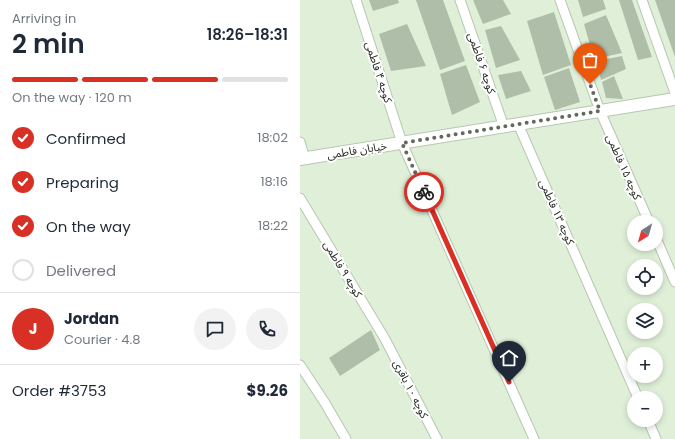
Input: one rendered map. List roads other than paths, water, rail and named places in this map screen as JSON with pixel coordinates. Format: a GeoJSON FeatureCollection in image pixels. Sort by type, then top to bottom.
{"type":"FeatureCollection","features":[{"type":"Feature","properties":{"kind":"street","name":"کوچه ۴ فاطمی"},"geometry":{"type":"LineString","coordinates":[[356,0],[402,143],[534,439]]}},
{"type":"Feature","properties":{"kind":"street","name":"کوچه ۶ فاطمی"},"geometry":{"type":"LineString","coordinates":[[460,0],[504,127]]}},
{"type":"Feature","properties":{"kind":"street","name":"کوچه ۱۵ فاطمی"},"geometry":{"type":"LineString","coordinates":[[560,0],[600,111],[646,215]]}},
{"type":"Feature","properties":{"kind":"street"},"geometry":{"type":"LineString","coordinates":[[642,0],[675,93]]}},
{"type":"Feature","properties":{"kind":"street","name":"خیابان فاطمی"},"geometry":{"type":"LineString","coordinates":[[302,159],[675,99]]}},
{"type":"Feature","properties":{"kind":"street","name":"کوچه ۱۳ فاطمی"},"geometry":{"type":"LineString","coordinates":[[518,124],[635,391]]}},
{"type":"Feature","properties":{"kind":"street"},"geometry":{"type":"LineString","coordinates":[[300,142],[302,159]]}},
{"type":"Feature","properties":{"kind":"street","name":"کوچه ۹ فاطمی"},"geometry":{"type":"LineString","coordinates":[[300,198],[386,339]]}},
{"type":"Feature","properties":{"kind":"street"},"geometry":{"type":"LineString","coordinates":[[662,251],[674,280]]}},
{"type":"Feature","properties":{"kind":"street","name":"کوچه ۱۰ باقری"},"geometry":{"type":"LineString","coordinates":[[386,339],[437,439]]}},
{"type":"Feature","properties":{"kind":"street"},"geometry":{"type":"LineString","coordinates":[[300,365],[346,439]]}},
{"type":"Feature","properties":{"kind":"street"},"geometry":{"type":"LineString","coordinates":[[651,427],[656,439]]}}]}
